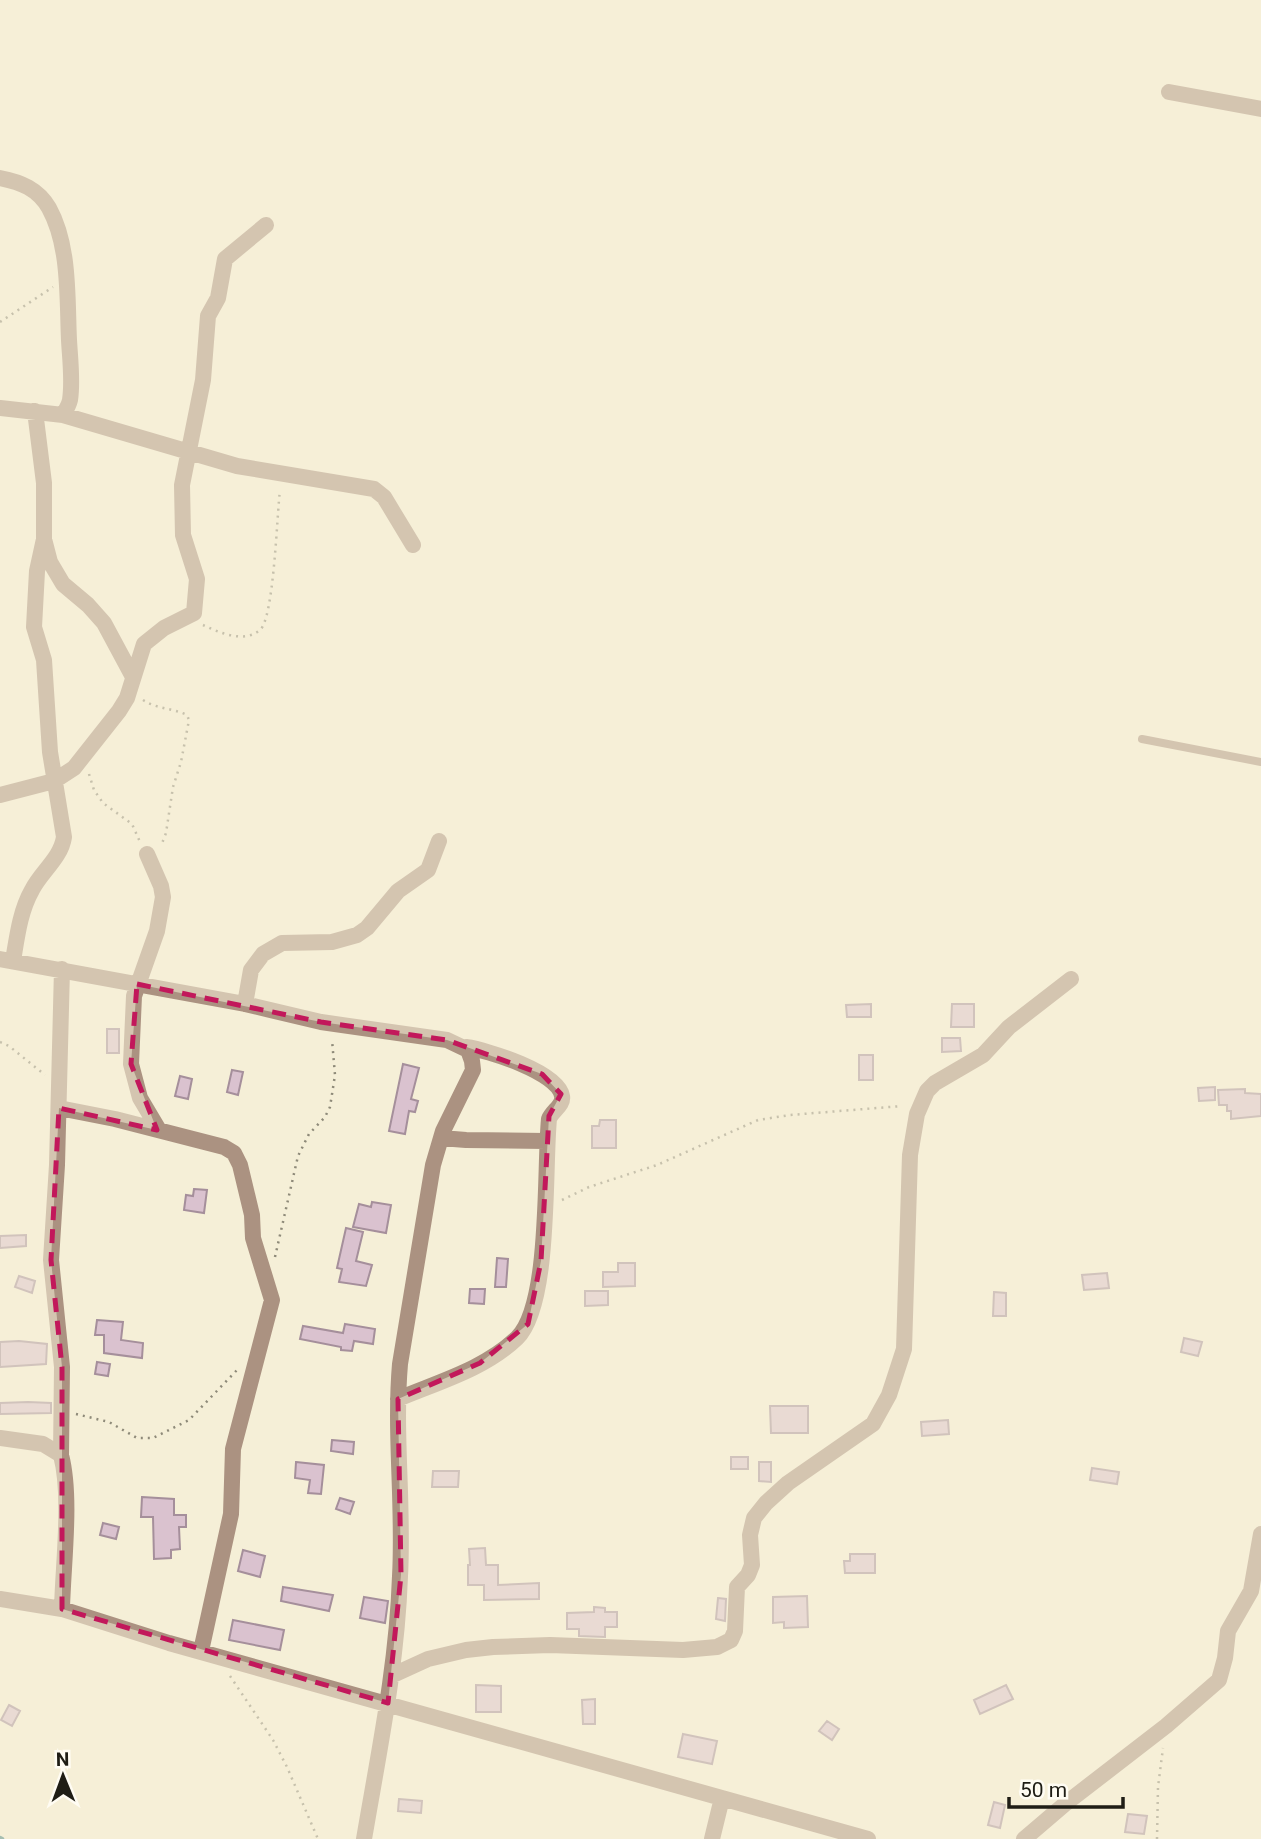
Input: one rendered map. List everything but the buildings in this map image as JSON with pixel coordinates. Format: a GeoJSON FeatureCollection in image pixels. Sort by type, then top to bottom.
{"type":"FeatureCollection","features":[{"type":"Feature","properties":{"kind":"street"},"geometry":{"type":"LineString","coordinates":[[1169,92],[1261,108]]}},
{"type":"Feature","properties":{"kind":"street"},"geometry":{"type":"LineString","coordinates":[[0,178],[31,188],[48,206],[61,244],[71,385],[64,415]]}},
{"type":"Feature","properties":{"kind":"street"},"geometry":{"type":"LineString","coordinates":[[0,795],[54,781],[74,768],[120,711],[144,644],[164,628],[187,618],[195,611],[196,575],[183,535],[182,485],[203,380],[208,316],[218,298],[224,261],[230,253],[266,225]]}},
{"type":"Feature","properties":{"kind":"street"},"geometry":{"type":"LineString","coordinates":[[0,408],[64,415],[237,466],[376,489],[384,497],[413,545]]}},
{"type":"Feature","properties":{"kind":"street"},"geometry":{"type":"LineString","coordinates":[[35,411],[44,483],[44,539],[37,571],[33,621],[44,660],[54,781],[62,817],[63,843],[30,893],[7,960],[245,1004],[286,1015],[447,1040],[490,1051],[542,1074],[560,1091],[562,1101],[549,1116],[539,1279],[531,1316],[523,1331],[510,1344],[481,1363],[398,1399]]}},
{"type":"Feature","properties":{"kind":"street"},"geometry":{"type":"LineString","coordinates":[[44,539],[50,562],[61,581],[104,623],[132,682]]}},
{"type":"Feature","properties":{"kind":"street"},"geometry":{"type":"LineString","coordinates":[[245,1004],[251,971],[263,954],[282,943],[332,942],[355,937],[367,928],[398,891],[428,870],[439,841]]}},
{"type":"Feature","properties":{"kind":"street"},"geometry":{"type":"LineString","coordinates":[[148,854],[162,886],[163,897],[157,931],[137,984],[131,1030],[132,1072],[140,1098],[159,1130]]}},
{"type":"Feature","properties":{"kind":"street"},"geometry":{"type":"LineString","coordinates":[[62,969],[60,1101],[51,1260],[62,1367],[61,1455],[65,1489],[62,1609]]}},
{"type":"Feature","properties":{"kind":"street"},"geometry":{"type":"LineString","coordinates":[[393,1675],[428,1659],[493,1647],[550,1645],[683,1650],[717,1647],[731,1640],[736,1631],[737,1587],[752,1565],[750,1535],[754,1518],[788,1483],[873,1424],[889,1395],[904,1349],[908,1185],[919,1105],[927,1091],[936,1083],[983,1055],[1009,1027],[1071,979]]}},
{"type":"Feature","properties":{"kind":"street"},"geometry":{"type":"LineString","coordinates":[[365,1839],[371,1791],[393,1675],[401,1575],[398,1399],[400,1364],[428,1188],[441,1138],[473,1070],[466,1047]]}},
{"type":"Feature","properties":{"kind":"street"},"geometry":{"type":"LineString","coordinates":[[60,1101],[224,1147],[234,1153],[242,1173],[251,1211],[253,1238],[267,1280],[271,1306],[233,1449],[230,1514],[209,1653]]}},
{"type":"Feature","properties":{"kind":"street"},"geometry":{"type":"LineString","coordinates":[[441,1138],[546,1141]]}},
{"type":"Feature","properties":{"kind":"street"},"geometry":{"type":"LineString","coordinates":[[0,1438],[43,1444],[61,1455]]}},
{"type":"Feature","properties":{"kind":"street"},"geometry":{"type":"LineString","coordinates":[[1024,1839],[1166,1726],[1219,1680],[1228,1631],[1251,1591],[1261,1534]]}},
{"type":"Feature","properties":{"kind":"street"},"geometry":{"type":"LineString","coordinates":[[0,1599],[62,1609],[868,1839]]}},
{"type":"Feature","properties":{"kind":"street"},"geometry":{"type":"LineString","coordinates":[[712,1839],[722,1798]]}},
{"type":"Feature","properties":{"kind":"lane"},"geometry":{"type":"LineString","coordinates":[[1142,739],[1261,762]]}},
{"type":"Feature","properties":{"kind":"path"},"geometry":{"type":"LineString","coordinates":[[0,322],[65,279]]}},
{"type":"Feature","properties":{"kind":"path"},"geometry":{"type":"LineString","coordinates":[[187,618],[234,636],[247,635],[262,628],[269,601],[281,474]]}},
{"type":"Feature","properties":{"kind":"path"},"geometry":{"type":"LineString","coordinates":[[83,758],[99,797],[110,809],[132,824],[148,854],[158,850],[164,840],[189,718],[178,711],[147,703],[132,682]]}},
{"type":"Feature","properties":{"kind":"path"},"geometry":{"type":"LineString","coordinates":[[267,1280],[282,1229],[298,1156],[309,1134],[325,1117],[330,1107],[335,1076],[330,1023]]}},
{"type":"Feature","properties":{"kind":"path"},"geometry":{"type":"LineString","coordinates":[[0,1042],[36,1068],[60,1101]]}},
{"type":"Feature","properties":{"kind":"path"},"geometry":{"type":"LineString","coordinates":[[543,1209],[589,1187],[657,1165],[758,1120],[919,1105]]}},
{"type":"Feature","properties":{"kind":"path"},"geometry":{"type":"LineString","coordinates":[[63,1412],[101,1419],[117,1425],[137,1438],[153,1438],[190,1420],[239,1368]]}},
{"type":"Feature","properties":{"kind":"path"},"geometry":{"type":"LineString","coordinates":[[209,1653],[278,1749],[318,1839]]}},
{"type":"Feature","properties":{"kind":"path"},"geometry":{"type":"LineString","coordinates":[[1157,1839],[1158,1787],[1166,1726]]}},
{"type":"Feature","properties":{"kind":"highlighted area"},"geometry":{"type":"Polygon","coordinates":[[[137,984],[321,1022],[447,1040],[542,1074],[561,1094],[549,1116],[541,1261],[528,1324],[480,1363],[398,1399],[401,1575],[388,1703],[62,1609],[62,1367],[51,1260],[59,1108],[157,1130],[131,1064],[137,984]]]}}]}
